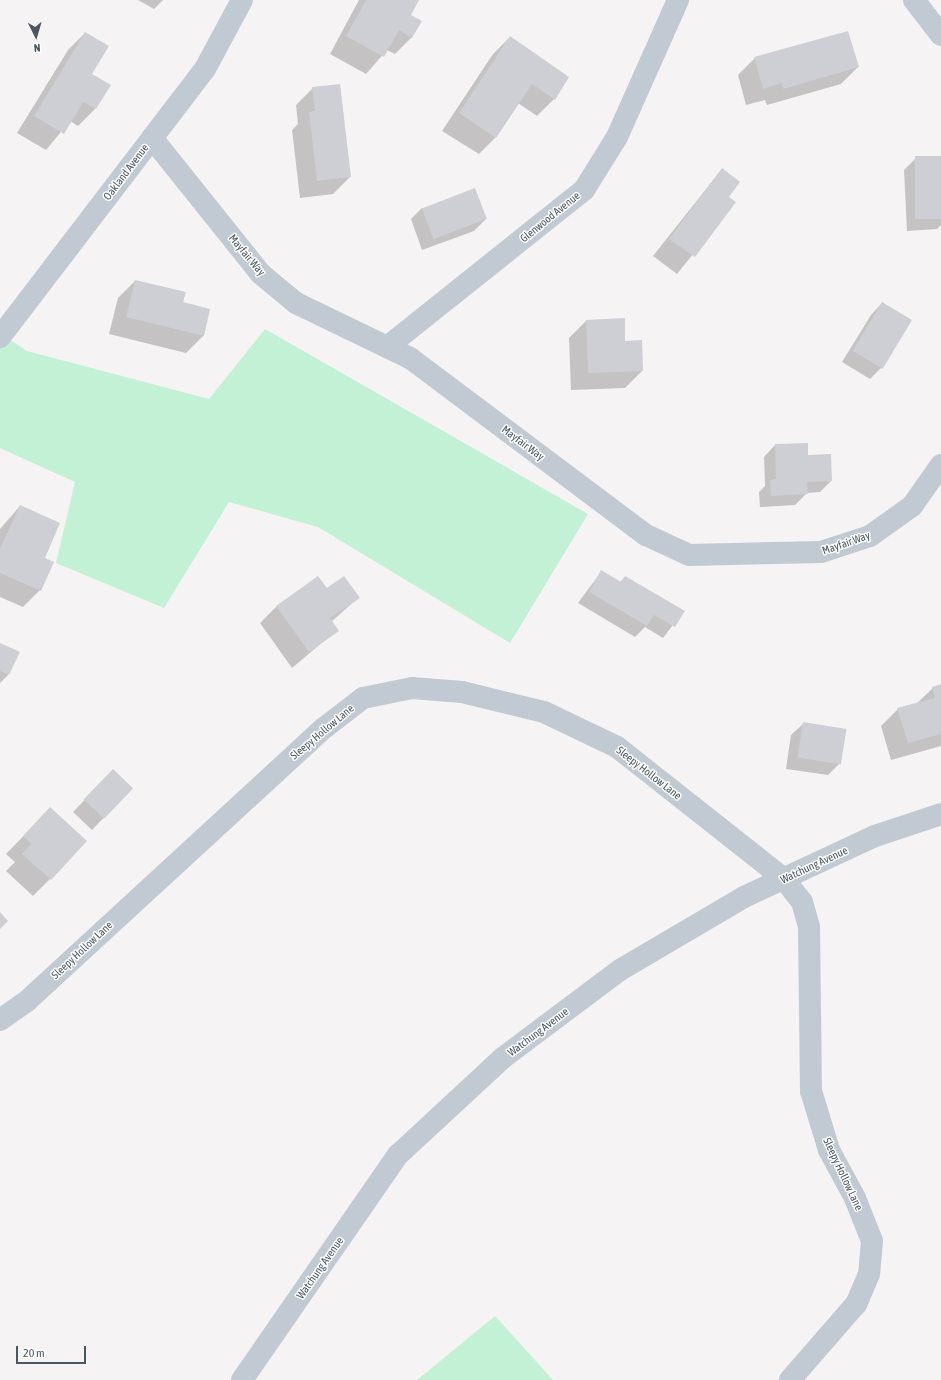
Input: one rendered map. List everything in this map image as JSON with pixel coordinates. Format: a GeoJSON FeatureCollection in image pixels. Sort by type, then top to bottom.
{"type":"FeatureCollection","features":[{"type":"Feature","properties":{"kind":"street","name":"Oakland Avenue"},"geometry":{"type":"LineString","coordinates":[[0,337],[206,69],[242,0]]}},
{"type":"Feature","properties":{"kind":"street","name":"Glenwood Avenue"},"geometry":{"type":"LineString","coordinates":[[387,347],[584,190],[618,137],[678,0]]}},
{"type":"Feature","properties":{"kind":"street"},"geometry":{"type":"LineString","coordinates":[[914,0],[941,35]]}},
{"type":"Feature","properties":{"kind":"street","name":"Mayfair Way"},"geometry":{"type":"LineString","coordinates":[[152,138],[261,274],[296,303],[410,358],[646,535],[689,555],[821,552],[870,536],[912,506],[941,465]]}},
{"type":"Feature","properties":{"kind":"street","name":"Sleepy Hollow Lane"},"geometry":{"type":"LineString","coordinates":[[0,1020],[27,1001],[324,728],[363,698],[412,688],[462,692],[544,712],[617,747],[784,879],[802,902],[809,927],[811,1091],[829,1150],[855,1198],[872,1241],[869,1274],[856,1304],[790,1380]]}},
{"type":"Feature","properties":{"kind":"street","name":"Watchung Avenue"},"geometry":{"type":"LineString","coordinates":[[242,1380],[398,1155],[482,1077],[620,970],[744,897],[876,836],[941,814]]}},
{"type":"Feature","properties":{"kind":"green space"},"geometry":{"type":"Polygon","coordinates":[[[265,329],[588,514],[510,643],[318,527],[229,502],[164,608],[56,563],[75,482],[0,448],[0,333],[27,351],[209,399],[265,329]]]}},
{"type":"Feature","properties":{"kind":"green space"},"geometry":{"type":"Polygon","coordinates":[[[495,1316],[553,1380],[417,1380],[495,1316]]]}},
{"type":"Feature","properties":{"kind":"building"},"geometry":{"type":"Polygon","coordinates":[[[366,0],[419,0],[411,15],[422,21],[412,38],[399,30],[384,57],[346,36],[366,0]]]}},
{"type":"Feature","properties":{"kind":"building"},"geometry":{"type":"Polygon","coordinates":[[[848,31],[859,67],[783,89],[782,83],[763,89],[754,57],[848,31]]]}},
{"type":"Feature","properties":{"kind":"building"},"geometry":{"type":"Polygon","coordinates":[[[85,32],[109,46],[92,74],[111,85],[96,109],[83,102],[64,134],[34,116],[85,32]]]}},
{"type":"Feature","properties":{"kind":"building"},"geometry":{"type":"Polygon","coordinates":[[[510,36],[569,77],[555,100],[532,84],[496,138],[459,113],[510,36]]]}},
{"type":"Feature","properties":{"kind":"building"},"geometry":{"type":"Polygon","coordinates":[[[340,84],[351,177],[317,181],[309,112],[315,111],[312,87],[340,84]]]}},
{"type":"Feature","properties":{"kind":"building"},"geometry":{"type":"Polygon","coordinates":[[[915,156],[941,156],[941,219],[915,219],[915,156]]]}},
{"type":"Feature","properties":{"kind":"building"},"geometry":{"type":"Polygon","coordinates":[[[722,168],[740,182],[729,197],[736,202],[695,257],[669,239],[722,168]]]}},
{"type":"Feature","properties":{"kind":"building"},"geometry":{"type":"Polygon","coordinates":[[[475,188],[487,219],[434,239],[422,208],[475,188]]]}},
{"type":"Feature","properties":{"kind":"building"},"geometry":{"type":"Polygon","coordinates":[[[135,280],[186,292],[183,302],[210,309],[204,336],[126,317],[135,280]]]}},
{"type":"Feature","properties":{"kind":"building"},"geometry":{"type":"Polygon","coordinates":[[[882,302],[912,320],[883,369],[853,351],[882,302]]]}},
{"type":"Feature","properties":{"kind":"building"},"geometry":{"type":"Polygon","coordinates":[[[625,318],[625,341],[642,340],[643,371],[588,373],[586,320],[625,318]]]}},
{"type":"Feature","properties":{"kind":"building"},"geometry":{"type":"Polygon","coordinates":[[[808,443],[808,455],[831,454],[832,481],[807,482],[808,494],[771,496],[770,480],[776,479],[775,444],[808,443]]]}},
{"type":"Feature","properties":{"kind":"building"},"geometry":{"type":"Polygon","coordinates":[[[20,505],[60,523],[45,558],[54,562],[41,591],[0,573],[0,549],[20,505]]]}},
{"type":"Feature","properties":{"kind":"building"},"geometry":{"type":"Polygon","coordinates":[[[601,570],[621,582],[625,576],[685,611],[675,627],[654,615],[647,626],[589,592],[601,570]]]}},
{"type":"Feature","properties":{"kind":"building"},"geometry":{"type":"Polygon","coordinates":[[[318,576],[327,588],[344,576],[360,598],[330,618],[339,631],[309,652],[276,606],[318,576]]]}},
{"type":"Feature","properties":{"kind":"building"},"geometry":{"type":"Polygon","coordinates":[[[0,643],[20,652],[9,675],[0,671],[0,643]]]}},
{"type":"Feature","properties":{"kind":"building"},"geometry":{"type":"Polygon","coordinates":[[[941,684],[941,734],[908,743],[897,708],[935,698],[932,687],[941,684]]]}},
{"type":"Feature","properties":{"kind":"building"},"geometry":{"type":"Polygon","coordinates":[[[803,722],[846,729],[841,764],[797,758],[803,722]]]}},
{"type":"Feature","properties":{"kind":"building"},"geometry":{"type":"Polygon","coordinates":[[[113,769],[133,788],[104,819],[84,799],[113,769]]]}},
{"type":"Feature","properties":{"kind":"building"},"geometry":{"type":"Polygon","coordinates":[[[50,807],[87,841],[51,880],[22,854],[31,844],[23,836],[50,807]]]}},
{"type":"Feature","properties":{"kind":"building"},"geometry":{"type":"Polygon","coordinates":[[[0,912],[8,921],[0,929],[0,912]]]}}]}
